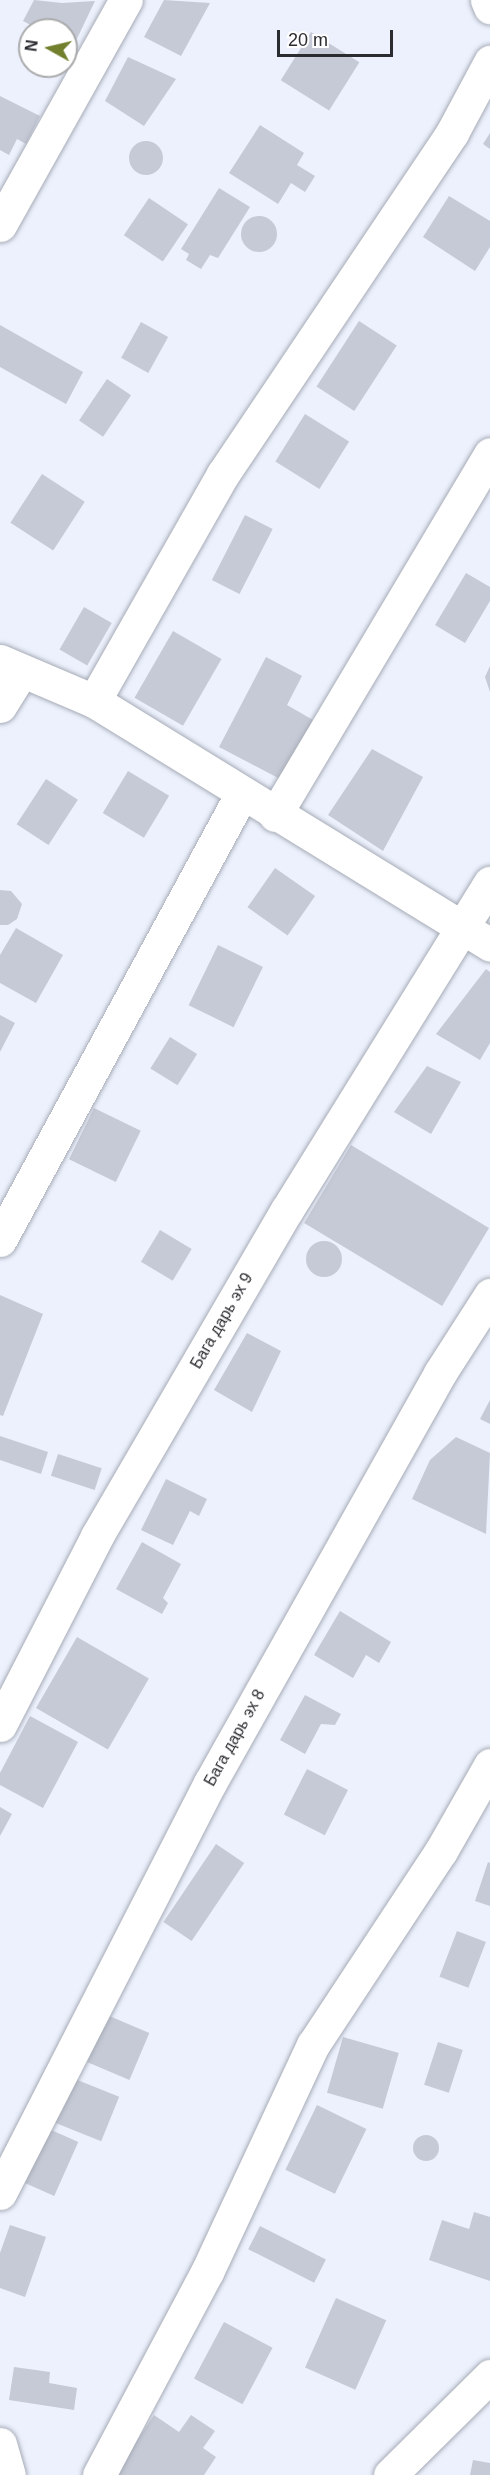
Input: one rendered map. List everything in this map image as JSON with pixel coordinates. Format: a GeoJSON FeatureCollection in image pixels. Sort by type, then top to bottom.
{"type":"FeatureCollection","features":[{"type":"Feature","properties":{"kind":"street"},"geometry":{"type":"LineString","coordinates":[[0,225],[126,0]]}},
{"type":"Feature","properties":{"kind":"street"},"geometry":{"type":"LineString","coordinates":[[487,0],[490,7]]}},
{"type":"Feature","properties":{"kind":"street"},"geometry":{"type":"LineString","coordinates":[[94,700],[223,474],[452,133],[490,62]]}},
{"type":"Feature","properties":{"kind":"street"},"geometry":{"type":"LineString","coordinates":[[274,815],[490,454]]}},
{"type":"Feature","properties":{"kind":"street"},"geometry":{"type":"LineString","coordinates":[[0,706],[11,666],[94,700],[241,795],[476,937]]}},
{"type":"Feature","properties":{"kind":"street"},"geometry":{"type":"LineString","coordinates":[[0,1240],[241,795]]}},
{"type":"Feature","properties":{"kind":"street","name":"Бага дарь эх 9"},"geometry":{"type":"LineString","coordinates":[[0,1725],[121,1495],[287,1210],[476,937],[490,883]]}},
{"type":"Feature","properties":{"kind":"street","name":"Бага дарь эх 8"},"geometry":{"type":"LineString","coordinates":[[0,2193],[210,1783],[440,1373],[490,1295]]}},
{"type":"Feature","properties":{"kind":"street"},"geometry":{"type":"LineString","coordinates":[[99,2475],[207,2272],[313,2045],[441,1851],[490,1765]]}},
{"type":"Feature","properties":{"kind":"street"},"geometry":{"type":"LineString","coordinates":[[390,2475],[490,2376]]}},
{"type":"Feature","properties":{"kind":"street"},"geometry":{"type":"LineString","coordinates":[[0,2444],[9,2475]]}},
{"type":"Feature","properties":{"kind":"building"},"geometry":{"type":"Polygon","coordinates":[[[34,0],[62,3],[95,1],[78,37],[78,18],[25,18],[34,0]]]}},
{"type":"Feature","properties":{"kind":"building"},"geometry":{"type":"Polygon","coordinates":[[[164,0],[210,3],[181,56],[144,37],[164,0]]]}},
{"type":"Feature","properties":{"kind":"building"},"geometry":{"type":"Polygon","coordinates":[[[311,32],[359,62],[329,111],[281,80],[311,32]]]}},
{"type":"Feature","properties":{"kind":"building"},"geometry":{"type":"Polygon","coordinates":[[[128,57],[176,79],[144,126],[105,101],[128,57]]]}},
{"type":"Feature","properties":{"kind":"building"},"geometry":{"type":"Polygon","coordinates":[[[0,96],[40,116],[26,144],[17,139],[9,155],[0,150],[0,96]]]}},
{"type":"Feature","properties":{"kind":"building"},"geometry":{"type":"Polygon","coordinates":[[[260,125],[304,153],[297,165],[315,176],[305,192],[291,183],[278,204],[229,173],[260,125]]]}},
{"type":"Feature","properties":{"kind":"building"},"geometry":{"type":"Polygon","coordinates":[[[490,133],[490,149],[483,144],[490,133]]]}},
{"type":"Feature","properties":{"kind":"building"},"geometry":{"type":"Polygon","coordinates":[[[146,141],[158,146],[163,158],[158,170],[146,175],[134,170],[129,158],[134,146],[146,141]]]}},
{"type":"Feature","properties":{"kind":"building"},"geometry":{"type":"Polygon","coordinates":[[[219,188],[250,207],[218,258],[210,255],[201,269],[186,260],[189,254],[181,249],[219,188]]]}},
{"type":"Feature","properties":{"kind":"building"},"geometry":{"type":"Polygon","coordinates":[[[449,196],[490,221],[490,247],[475,271],[423,237],[449,196]]]}},
{"type":"Feature","properties":{"kind":"building"},"geometry":{"type":"Polygon","coordinates":[[[149,198],[188,224],[163,262],[124,235],[149,198]]]}},
{"type":"Feature","properties":{"kind":"building"},"geometry":{"type":"Polygon","coordinates":[[[259,216],[272,221],[277,234],[272,247],[259,252],[246,247],[241,234],[246,221],[259,216]]]}},
{"type":"Feature","properties":{"kind":"building"},"geometry":{"type":"Polygon","coordinates":[[[359,321],[397,346],[354,411],[317,386],[359,321]]]}},
{"type":"Feature","properties":{"kind":"building"},"geometry":{"type":"Polygon","coordinates":[[[141,322],[168,337],[148,373],[121,358],[141,322]]]}},
{"type":"Feature","properties":{"kind":"building"},"geometry":{"type":"Polygon","coordinates":[[[0,325],[83,372],[66,404],[0,367],[0,325]]]}},
{"type":"Feature","properties":{"kind":"building"},"geometry":{"type":"Polygon","coordinates":[[[107,379],[131,395],[103,437],[79,420],[107,379]]]}},
{"type":"Feature","properties":{"kind":"building"},"geometry":{"type":"Polygon","coordinates":[[[305,414],[349,442],[319,489],[275,461],[305,414]]]}},
{"type":"Feature","properties":{"kind":"building"},"geometry":{"type":"Polygon","coordinates":[[[42,474],[85,502],[53,550],[10,523],[42,474]]]}},
{"type":"Feature","properties":{"kind":"building"},"geometry":{"type":"Polygon","coordinates":[[[245,515],[273,529],[239,594],[212,580],[245,515]]]}},
{"type":"Feature","properties":{"kind":"building"},"geometry":{"type":"Polygon","coordinates":[[[466,573],[490,587],[490,601],[465,643],[435,625],[466,573]]]}},
{"type":"Feature","properties":{"kind":"building"},"geometry":{"type":"Polygon","coordinates":[[[84,607],[112,623],[87,665],[60,649],[84,607]]]}},
{"type":"Feature","properties":{"kind":"building"},"geometry":{"type":"Polygon","coordinates":[[[173,631],[221,659],[183,726],[134,698],[173,631]]]}},
{"type":"Feature","properties":{"kind":"building"},"geometry":{"type":"Polygon","coordinates":[[[266,657],[302,676],[287,705],[313,720],[282,780],[219,747],[266,657]]]}},
{"type":"Feature","properties":{"kind":"building"},"geometry":{"type":"Polygon","coordinates":[[[490,666],[490,692],[485,677],[490,666]]]}},
{"type":"Feature","properties":{"kind":"building"},"geometry":{"type":"Polygon","coordinates":[[[372,749],[423,777],[383,851],[328,815],[372,749]]]}},
{"type":"Feature","properties":{"kind":"building"},"geometry":{"type":"Polygon","coordinates":[[[128,771],[169,796],[144,838],[103,813],[128,771]]]}},
{"type":"Feature","properties":{"kind":"building"},"geometry":{"type":"Polygon","coordinates":[[[46,779],[78,800],[48,845],[17,824],[46,779]]]}},
{"type":"Feature","properties":{"kind":"building"},"geometry":{"type":"Polygon","coordinates":[[[275,868],[315,896],[288,935],[247,907],[275,868]]]}},
{"type":"Feature","properties":{"kind":"building"},"geometry":{"type":"Polygon","coordinates":[[[0,890],[11,891],[22,904],[17,919],[8,925],[0,925],[0,890]]]}},
{"type":"Feature","properties":{"kind":"building"},"geometry":{"type":"Polygon","coordinates":[[[16,928],[63,955],[36,1003],[0,983],[0,955],[16,928]]]}},
{"type":"Feature","properties":{"kind":"building"},"geometry":{"type":"Polygon","coordinates":[[[218,945],[263,967],[234,1027],[189,1005],[218,945]]]}},
{"type":"Feature","properties":{"kind":"building"},"geometry":{"type":"Polygon","coordinates":[[[486,969],[490,972],[490,1043],[480,1060],[436,1034],[486,969]]]}},
{"type":"Feature","properties":{"kind":"building"},"geometry":{"type":"Polygon","coordinates":[[[0,1015],[15,1023],[0,1052],[0,1015]]]}},
{"type":"Feature","properties":{"kind":"building"},"geometry":{"type":"Polygon","coordinates":[[[170,1037],[197,1054],[178,1085],[150,1068],[170,1037]]]}},
{"type":"Feature","properties":{"kind":"building"},"geometry":{"type":"Polygon","coordinates":[[[427,1066],[461,1082],[431,1134],[394,1112],[427,1066]]]}},
{"type":"Feature","properties":{"kind":"building"},"geometry":{"type":"Polygon","coordinates":[[[94,1108],[141,1131],[116,1182],[69,1159],[94,1108]]]}},
{"type":"Feature","properties":{"kind":"building"},"geometry":{"type":"Polygon","coordinates":[[[351,1145],[489,1228],[442,1306],[304,1223],[351,1145]]]}},
{"type":"Feature","properties":{"kind":"building"},"geometry":{"type":"Polygon","coordinates":[[[160,1230],[192,1249],[173,1281],[141,1262],[160,1230]]]}},
{"type":"Feature","properties":{"kind":"building"},"geometry":{"type":"Polygon","coordinates":[[[324,1241],[337,1246],[342,1259],[337,1272],[324,1277],[311,1272],[306,1259],[311,1246],[324,1241]]]}},
{"type":"Feature","properties":{"kind":"building"},"geometry":{"type":"Polygon","coordinates":[[[0,1295],[43,1314],[3,1416],[0,1415],[0,1295]]]}},
{"type":"Feature","properties":{"kind":"building"},"geometry":{"type":"Polygon","coordinates":[[[247,1333],[281,1351],[252,1412],[214,1390],[247,1333]]]}},
{"type":"Feature","properties":{"kind":"building"},"geometry":{"type":"Polygon","coordinates":[[[490,1400],[490,1424],[480,1419],[490,1400]]]}},
{"type":"Feature","properties":{"kind":"building"},"geometry":{"type":"Polygon","coordinates":[[[0,1436],[48,1452],[41,1474],[0,1460],[0,1436]]]}},
{"type":"Feature","properties":{"kind":"building"},"geometry":{"type":"Polygon","coordinates":[[[456,1437],[490,1453],[486,1534],[412,1499],[430,1460],[456,1437]]]}},
{"type":"Feature","properties":{"kind":"building"},"geometry":{"type":"Polygon","coordinates":[[[58,1454],[102,1468],[95,1490],[51,1476],[58,1454]]]}},
{"type":"Feature","properties":{"kind":"building"},"geometry":{"type":"Polygon","coordinates":[[[166,1479],[207,1499],[199,1516],[190,1511],[173,1545],[141,1530],[166,1479]]]}},
{"type":"Feature","properties":{"kind":"building"},"geometry":{"type":"Polygon","coordinates":[[[142,1542],[181,1564],[163,1598],[168,1603],[162,1614],[116,1589],[142,1542]]]}},
{"type":"Feature","properties":{"kind":"building"},"geometry":{"type":"Polygon","coordinates":[[[340,1611],[391,1642],[379,1663],[366,1655],[353,1678],[314,1655],[340,1611]]]}},
{"type":"Feature","properties":{"kind":"building"},"geometry":{"type":"Polygon","coordinates":[[[77,1637],[149,1678],[108,1750],[36,1708],[77,1637]]]}},
{"type":"Feature","properties":{"kind":"building"},"geometry":{"type":"Polygon","coordinates":[[[305,1695],[341,1714],[335,1725],[321,1724],[305,1754],[280,1740],[305,1695]]]}},
{"type":"Feature","properties":{"kind":"building"},"geometry":{"type":"Polygon","coordinates":[[[30,1716],[78,1742],[43,1808],[0,1785],[0,1773],[30,1716]]]}},
{"type":"Feature","properties":{"kind":"building"},"geometry":{"type":"Polygon","coordinates":[[[307,1769],[348,1790],[325,1835],[284,1814],[307,1769]]]}},
{"type":"Feature","properties":{"kind":"building"},"geometry":{"type":"Polygon","coordinates":[[[0,1807],[12,1814],[0,1836],[0,1807]]]}},
{"type":"Feature","properties":{"kind":"building"},"geometry":{"type":"Polygon","coordinates":[[[216,1844],[244,1863],[192,1941],[163,1922],[216,1844]]]}},
{"type":"Feature","properties":{"kind":"building"},"geometry":{"type":"Polygon","coordinates":[[[488,1862],[490,1863],[490,1906],[475,1901],[488,1862]]]}},
{"type":"Feature","properties":{"kind":"building"},"geometry":{"type":"Polygon","coordinates":[[[457,1931],[486,1942],[468,1988],[439,1977],[457,1931]]]}},
{"type":"Feature","properties":{"kind":"building"},"geometry":{"type":"Polygon","coordinates":[[[107,2015],[149,2033],[129,2080],[87,2062],[107,2015]]]}},
{"type":"Feature","properties":{"kind":"building"},"geometry":{"type":"Polygon","coordinates":[[[343,2037],[399,2053],[383,2109],[327,2093],[343,2037]]]}},
{"type":"Feature","properties":{"kind":"building"},"geometry":{"type":"Polygon","coordinates":[[[438,2042],[463,2050],[449,2093],[424,2085],[438,2042]]]}},
{"type":"Feature","properties":{"kind":"building"},"geometry":{"type":"Polygon","coordinates":[[[70,2077],[119,2097],[101,2141],[52,2122],[70,2077]]]}},
{"type":"Feature","properties":{"kind":"building"},"geometry":{"type":"Polygon","coordinates":[[[317,2105],[366,2129],[335,2194],[285,2170],[317,2105]]]}},
{"type":"Feature","properties":{"kind":"building"},"geometry":{"type":"Polygon","coordinates":[[[49,2129],[78,2142],[54,2196],[25,2183],[49,2129]]]}},
{"type":"Feature","properties":{"kind":"building"},"geometry":{"type":"Polygon","coordinates":[[[426,2135],[435,2139],[439,2148],[435,2157],[426,2161],[417,2157],[413,2148],[417,2139],[426,2135]]]}},
{"type":"Feature","properties":{"kind":"building"},"geometry":{"type":"Polygon","coordinates":[[[474,2212],[490,2217],[490,2281],[429,2260],[442,2220],[469,2229],[474,2212]]]}},
{"type":"Feature","properties":{"kind":"building"},"geometry":{"type":"Polygon","coordinates":[[[10,2225],[46,2237],[25,2297],[0,2288],[0,2253],[10,2225]]]}},
{"type":"Feature","properties":{"kind":"building"},"geometry":{"type":"Polygon","coordinates":[[[260,2226],[326,2260],[314,2283],[248,2249],[260,2226]]]}},
{"type":"Feature","properties":{"kind":"building"},"geometry":{"type":"Polygon","coordinates":[[[336,2298],[386,2320],[355,2390],[305,2367],[336,2298]]]}},
{"type":"Feature","properties":{"kind":"building"},"geometry":{"type":"Polygon","coordinates":[[[224,2322],[273,2348],[243,2404],[194,2379],[224,2322]]]}},
{"type":"Feature","properties":{"kind":"building"},"geometry":{"type":"Polygon","coordinates":[[[14,2367],[50,2372],[49,2383],[77,2388],[74,2410],[9,2400],[14,2367]]]}},
{"type":"Feature","properties":{"kind":"building"},"geometry":{"type":"Polygon","coordinates":[[[154,2415],[179,2432],[191,2415],[215,2431],[203,2448],[216,2457],[204,2475],[114,2475],[154,2415]]]}},
{"type":"Feature","properties":{"kind":"building"},"geometry":{"type":"Polygon","coordinates":[[[473,2460],[490,2463],[490,2475],[470,2475],[473,2460]]]}}]}
